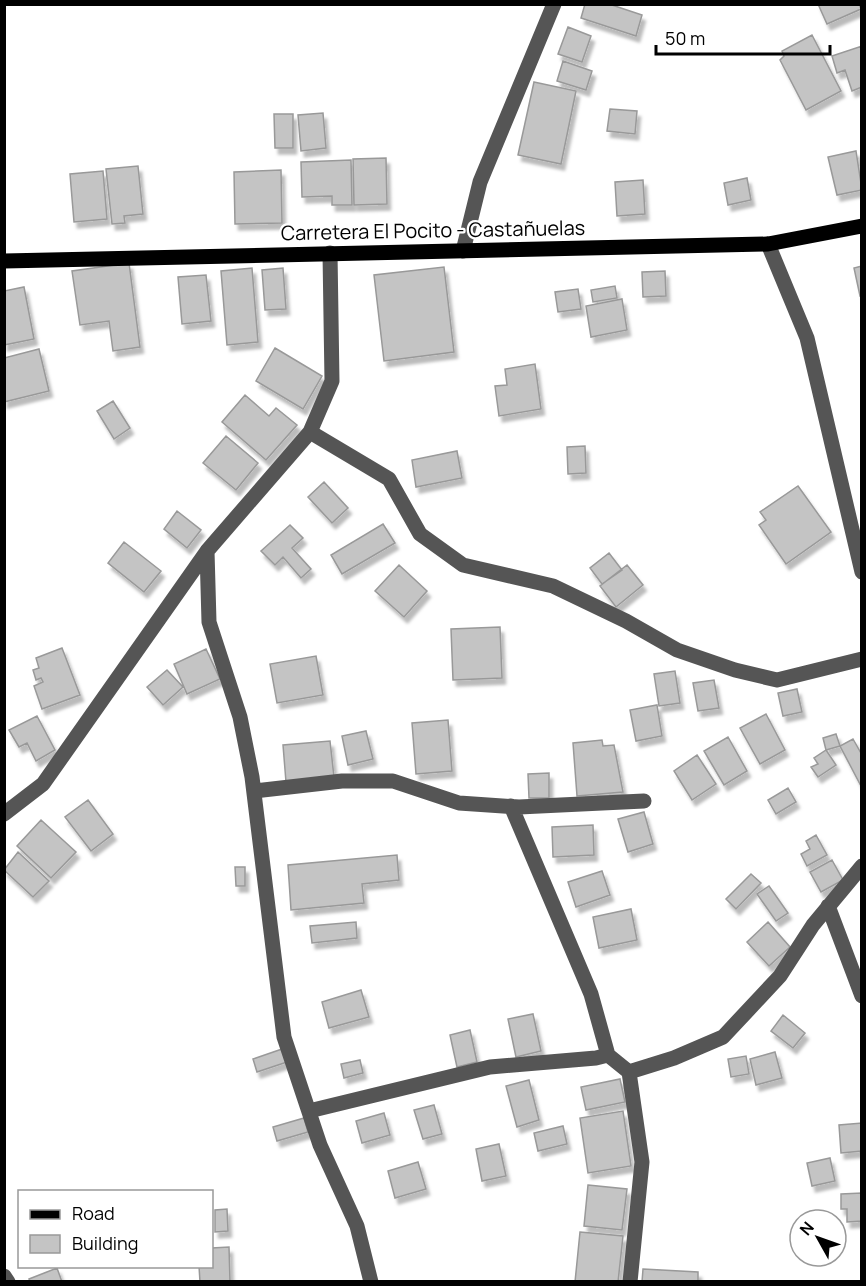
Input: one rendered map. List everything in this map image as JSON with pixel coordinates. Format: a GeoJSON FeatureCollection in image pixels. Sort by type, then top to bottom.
{"type":"FeatureCollection","features":[{"type":"Feature","properties":{"kind":"main road","name":"Carretera El Pocito - Castañuelas"},"geometry":{"type":"LineString","coordinates":[[4,261],[768,244],[861,226]]}},
{"type":"Feature","properties":{"kind":"street"},"geometry":{"type":"LineString","coordinates":[[463,251],[480,182],[554,4]]}},
{"type":"Feature","properties":{"kind":"street"},"geometry":{"type":"LineString","coordinates":[[768,244],[807,338],[861,572]]}},
{"type":"Feature","properties":{"kind":"street"},"geometry":{"type":"LineString","coordinates":[[4,814],[43,784],[207,551],[310,432],[332,381],[330,253]]}},
{"type":"Feature","properties":{"kind":"street"},"geometry":{"type":"LineString","coordinates":[[310,432],[389,479],[420,534],[463,565],[553,586],[626,621],[677,650],[777,680],[861,659]]}},
{"type":"Feature","properties":{"kind":"street"},"geometry":{"type":"LineString","coordinates":[[207,551],[209,622],[240,717],[254,791],[284,1037],[320,1145],[357,1226],[371,1281]]}},
{"type":"Feature","properties":{"kind":"street"},"geometry":{"type":"LineString","coordinates":[[254,791],[342,781],[393,781],[459,802],[511,806],[644,801]]}},
{"type":"Feature","properties":{"kind":"street"},"geometry":{"type":"LineString","coordinates":[[511,806],[591,994],[608,1055],[629,1072],[642,1162],[630,1281]]}},
{"type":"Feature","properties":{"kind":"street"},"geometry":{"type":"LineString","coordinates":[[629,1072],[674,1058],[723,1037],[780,976],[828,906],[861,866]]}},
{"type":"Feature","properties":{"kind":"street"},"geometry":{"type":"LineString","coordinates":[[828,906],[861,996]]}},
{"type":"Feature","properties":{"kind":"street"},"geometry":{"type":"LineString","coordinates":[[309,1111],[489,1067],[608,1055]]}},
{"type":"Feature","properties":{"kind":"street"},"geometry":{"type":"LineString","coordinates":[[4,1276],[8,1281]]}},
{"type":"Feature","properties":{"kind":"building"},"geometry":{"type":"Polygon","coordinates":[[[585,4],[609,4],[642,15],[636,36],[581,18],[585,4]]]}},
{"type":"Feature","properties":{"kind":"building"},"geometry":{"type":"Polygon","coordinates":[[[818,4],[859,4],[861,9],[827,24],[818,4]]]}},
{"type":"Feature","properties":{"kind":"building"},"geometry":{"type":"Polygon","coordinates":[[[568,27],[591,36],[582,62],[558,54],[568,27]]]}},
{"type":"Feature","properties":{"kind":"building"},"geometry":{"type":"Polygon","coordinates":[[[812,35],[841,91],[806,110],[780,60],[784,56],[782,51],[812,35]]]}},
{"type":"Feature","properties":{"kind":"building"},"geometry":{"type":"Polygon","coordinates":[[[862,46],[862,87],[852,91],[845,70],[837,73],[832,56],[862,46]]]}},
{"type":"Feature","properties":{"kind":"building"},"geometry":{"type":"Polygon","coordinates":[[[563,61],[592,71],[586,90],[557,81],[563,61]]]}},
{"type":"Feature","properties":{"kind":"building"},"geometry":{"type":"Polygon","coordinates":[[[534,82],[576,91],[561,164],[518,155],[534,82]]]}},
{"type":"Feature","properties":{"kind":"building"},"geometry":{"type":"Polygon","coordinates":[[[610,109],[637,111],[635,134],[607,131],[610,109]]]}},
{"type":"Feature","properties":{"kind":"building"},"geometry":{"type":"Polygon","coordinates":[[[323,113],[326,148],[301,151],[298,115],[323,113]]]}},
{"type":"Feature","properties":{"kind":"building"},"geometry":{"type":"Polygon","coordinates":[[[274,114],[293,114],[293,148],[275,148],[274,114]]]}},
{"type":"Feature","properties":{"kind":"building"},"geometry":{"type":"Polygon","coordinates":[[[856,151],[862,190],[837,195],[828,157],[856,151]]]}},
{"type":"Feature","properties":{"kind":"building"},"geometry":{"type":"Polygon","coordinates":[[[386,158],[387,204],[354,205],[353,159],[386,158]]]}},
{"type":"Feature","properties":{"kind":"building"},"geometry":{"type":"Polygon","coordinates":[[[351,160],[352,205],[332,205],[332,196],[302,197],[301,162],[351,160]]]}},
{"type":"Feature","properties":{"kind":"building"},"geometry":{"type":"Polygon","coordinates":[[[138,166],[143,214],[124,216],[125,223],[112,224],[106,169],[138,166]]]}},
{"type":"Feature","properties":{"kind":"building"},"geometry":{"type":"Polygon","coordinates":[[[281,170],[282,223],[235,224],[234,172],[281,170]]]}},
{"type":"Feature","properties":{"kind":"building"},"geometry":{"type":"Polygon","coordinates":[[[103,171],[107,219],[74,222],[70,174],[103,171]]]}},
{"type":"Feature","properties":{"kind":"building"},"geometry":{"type":"Polygon","coordinates":[[[747,178],[751,200],[728,205],[724,183],[747,178]]]}},
{"type":"Feature","properties":{"kind":"building"},"geometry":{"type":"Polygon","coordinates":[[[643,180],[645,214],[617,216],[615,182],[643,180]]]}},
{"type":"Feature","properties":{"kind":"building"},"geometry":{"type":"Polygon","coordinates":[[[129,263],[140,347],[113,351],[109,321],[80,325],[72,271],[129,263]]]}},
{"type":"Feature","properties":{"kind":"building"},"geometry":{"type":"Polygon","coordinates":[[[862,266],[862,295],[860,296],[854,268],[862,266]]]}},
{"type":"Feature","properties":{"kind":"building"},"geometry":{"type":"Polygon","coordinates":[[[444,267],[454,352],[384,361],[374,275],[444,267]]]}},
{"type":"Feature","properties":{"kind":"building"},"geometry":{"type":"Polygon","coordinates":[[[252,268],[258,342],[227,345],[221,271],[252,268]]]}},
{"type":"Feature","properties":{"kind":"building"},"geometry":{"type":"Polygon","coordinates":[[[283,268],[286,309],[265,310],[262,270],[283,268]]]}},
{"type":"Feature","properties":{"kind":"building"},"geometry":{"type":"Polygon","coordinates":[[[665,271],[666,296],[643,297],[642,272],[665,271]]]}},
{"type":"Feature","properties":{"kind":"building"},"geometry":{"type":"Polygon","coordinates":[[[206,275],[211,321],[182,324],[178,277],[206,275]]]}},
{"type":"Feature","properties":{"kind":"building"},"geometry":{"type":"Polygon","coordinates":[[[615,286],[617,298],[593,302],[591,290],[615,286]]]}},
{"type":"Feature","properties":{"kind":"building"},"geometry":{"type":"Polygon","coordinates":[[[24,287],[34,339],[4,345],[4,291],[24,287]]]}},
{"type":"Feature","properties":{"kind":"building"},"geometry":{"type":"Polygon","coordinates":[[[578,289],[581,309],[558,312],[555,292],[578,289]]]}},
{"type":"Feature","properties":{"kind":"building"},"geometry":{"type":"Polygon","coordinates":[[[622,299],[627,330],[591,337],[586,306],[622,299]]]}},
{"type":"Feature","properties":{"kind":"building"},"geometry":{"type":"Polygon","coordinates":[[[275,348],[322,376],[303,409],[256,381],[275,348]]]}},
{"type":"Feature","properties":{"kind":"building"},"geometry":{"type":"Polygon","coordinates":[[[39,349],[49,391],[4,402],[4,358],[39,349]]]}},
{"type":"Feature","properties":{"kind":"building"},"geometry":{"type":"Polygon","coordinates":[[[535,364],[541,409],[499,416],[495,386],[507,385],[505,369],[535,364]]]}},
{"type":"Feature","properties":{"kind":"building"},"geometry":{"type":"Polygon","coordinates":[[[245,395],[269,416],[276,408],[297,425],[266,460],[222,422],[245,395]]]}},
{"type":"Feature","properties":{"kind":"building"},"geometry":{"type":"Polygon","coordinates":[[[113,401],[130,428],[114,439],[97,411],[113,401]]]}},
{"type":"Feature","properties":{"kind":"building"},"geometry":{"type":"Polygon","coordinates":[[[226,436],[258,463],[236,490],[203,463],[226,436]]]}},
{"type":"Feature","properties":{"kind":"building"},"geometry":{"type":"Polygon","coordinates":[[[585,446],[586,473],[568,474],[567,447],[585,446]]]}},
{"type":"Feature","properties":{"kind":"building"},"geometry":{"type":"Polygon","coordinates":[[[457,451],[462,478],[416,487],[412,460],[457,451]]]}},
{"type":"Feature","properties":{"kind":"building"},"geometry":{"type":"Polygon","coordinates":[[[324,482],[348,508],[332,523],[308,497],[324,482]]]}},
{"type":"Feature","properties":{"kind":"building"},"geometry":{"type":"Polygon","coordinates":[[[798,486],[831,532],[786,564],[759,525],[766,520],[760,512],[798,486]]]}},
{"type":"Feature","properties":{"kind":"building"},"geometry":{"type":"Polygon","coordinates":[[[177,511],[201,530],[187,548],[164,529],[177,511]]]}},
{"type":"Feature","properties":{"kind":"building"},"geometry":{"type":"Polygon","coordinates":[[[383,524],[395,543],[342,574],[331,555],[383,524]]]}},
{"type":"Feature","properties":{"kind":"building"},"geometry":{"type":"Polygon","coordinates":[[[290,525],[303,538],[292,548],[311,569],[301,578],[283,557],[275,565],[261,551],[290,525]]]}},
{"type":"Feature","properties":{"kind":"building"},"geometry":{"type":"Polygon","coordinates":[[[124,542],[161,571],[144,592],[108,563],[124,542]]]}},
{"type":"Feature","properties":{"kind":"building"},"geometry":{"type":"Polygon","coordinates":[[[609,553],[622,570],[602,584],[590,568],[609,553]]]}},
{"type":"Feature","properties":{"kind":"building"},"geometry":{"type":"Polygon","coordinates":[[[399,565],[427,591],[404,617],[375,591],[399,565]]]}},
{"type":"Feature","properties":{"kind":"building"},"geometry":{"type":"Polygon","coordinates":[[[627,565],[643,585],[616,607],[600,586],[627,565]]]}},
{"type":"Feature","properties":{"kind":"building"},"geometry":{"type":"Polygon","coordinates":[[[500,627],[502,678],[453,680],[451,629],[500,627]]]}},
{"type":"Feature","properties":{"kind":"building"},"geometry":{"type":"Polygon","coordinates":[[[62,648],[80,695],[42,709],[34,686],[43,682],[41,678],[36,680],[33,670],[39,668],[36,658],[62,648]]]}},
{"type":"Feature","properties":{"kind":"building"},"geometry":{"type":"Polygon","coordinates":[[[206,649],[220,679],[187,694],[174,664],[206,649]]]}},
{"type":"Feature","properties":{"kind":"building"},"geometry":{"type":"Polygon","coordinates":[[[316,656],[323,695],[277,703],[270,664],[316,656]]]}},
{"type":"Feature","properties":{"kind":"building"},"geometry":{"type":"Polygon","coordinates":[[[167,670],[183,687],[163,705],[147,687],[167,670]]]}},
{"type":"Feature","properties":{"kind":"building"},"geometry":{"type":"Polygon","coordinates":[[[675,671],[680,703],[659,706],[654,674],[675,671]]]}},
{"type":"Feature","properties":{"kind":"building"},"geometry":{"type":"Polygon","coordinates":[[[714,680],[719,708],[698,711],[693,683],[714,680]]]}},
{"type":"Feature","properties":{"kind":"building"},"geometry":{"type":"Polygon","coordinates":[[[797,689],[802,712],[783,716],[778,693],[797,689]]]}},
{"type":"Feature","properties":{"kind":"building"},"geometry":{"type":"Polygon","coordinates":[[[657,705],[662,736],[636,741],[630,710],[657,705]]]}},
{"type":"Feature","properties":{"kind":"building"},"geometry":{"type":"Polygon","coordinates":[[[766,714],[785,750],[760,764],[740,728],[766,714]]]}},
{"type":"Feature","properties":{"kind":"building"},"geometry":{"type":"Polygon","coordinates":[[[37,716],[55,750],[36,761],[27,743],[19,747],[9,730],[37,716]]]}},
{"type":"Feature","properties":{"kind":"building"},"geometry":{"type":"Polygon","coordinates":[[[448,720],[452,771],[416,774],[412,723],[448,720]]]}},
{"type":"Feature","properties":{"kind":"building"},"geometry":{"type":"Polygon","coordinates":[[[366,731],[373,759],[348,765],[342,736],[366,731]]]}},
{"type":"Feature","properties":{"kind":"building"},"geometry":{"type":"Polygon","coordinates":[[[836,734],[840,746],[826,750],[823,738],[836,734]]]}},
{"type":"Feature","properties":{"kind":"building"},"geometry":{"type":"Polygon","coordinates":[[[728,737],[747,771],[724,785],[704,751],[728,737]]]}},
{"type":"Feature","properties":{"kind":"building"},"geometry":{"type":"Polygon","coordinates":[[[853,739],[862,755],[862,788],[840,746],[853,739]]]}},
{"type":"Feature","properties":{"kind":"building"},"geometry":{"type":"Polygon","coordinates":[[[602,740],[603,746],[614,745],[623,792],[577,796],[573,743],[602,740]]]}},
{"type":"Feature","properties":{"kind":"building"},"geometry":{"type":"Polygon","coordinates":[[[330,741],[334,777],[286,782],[283,745],[330,741]]]}},
{"type":"Feature","properties":{"kind":"building"},"geometry":{"type":"Polygon","coordinates":[[[826,750],[836,765],[818,777],[811,767],[818,764],[814,758],[826,750]]]}},
{"type":"Feature","properties":{"kind":"building"},"geometry":{"type":"Polygon","coordinates":[[[697,755],[716,784],[692,800],[674,771],[697,755]]]}},
{"type":"Feature","properties":{"kind":"building"},"geometry":{"type":"Polygon","coordinates":[[[549,773],[549,798],[529,798],[528,774],[549,773]]]}},
{"type":"Feature","properties":{"kind":"building"},"geometry":{"type":"Polygon","coordinates":[[[788,788],[796,802],[776,814],[768,800],[788,788]]]}},
{"type":"Feature","properties":{"kind":"building"},"geometry":{"type":"Polygon","coordinates":[[[88,800],[113,834],[91,851],[65,817],[88,800]]]}},
{"type":"Feature","properties":{"kind":"building"},"geometry":{"type":"Polygon","coordinates":[[[644,812],[653,844],[628,852],[618,819],[644,812]]]}},
{"type":"Feature","properties":{"kind":"building"},"geometry":{"type":"Polygon","coordinates":[[[41,820],[76,852],[51,878],[17,846],[41,820]]]}},
{"type":"Feature","properties":{"kind":"building"},"geometry":{"type":"Polygon","coordinates":[[[593,825],[594,855],[553,857],[552,827],[593,825]]]}},
{"type":"Feature","properties":{"kind":"building"},"geometry":{"type":"Polygon","coordinates":[[[816,835],[827,855],[807,866],[801,854],[810,849],[806,841],[816,835]]]}},
{"type":"Feature","properties":{"kind":"building"},"geometry":{"type":"Polygon","coordinates":[[[18,852],[49,881],[33,897],[4,870],[18,852]]]}},
{"type":"Feature","properties":{"kind":"building"},"geometry":{"type":"Polygon","coordinates":[[[397,855],[399,880],[362,884],[364,903],[291,910],[288,865],[397,855]]]}},
{"type":"Feature","properties":{"kind":"building"},"geometry":{"type":"Polygon","coordinates":[[[832,860],[843,880],[821,892],[810,872],[832,860]]]}},
{"type":"Feature","properties":{"kind":"building"},"geometry":{"type":"Polygon","coordinates":[[[235,867],[245,867],[245,886],[236,886],[235,867]]]}},
{"type":"Feature","properties":{"kind":"building"},"geometry":{"type":"Polygon","coordinates":[[[602,871],[610,895],[576,907],[568,882],[602,871]]]}},
{"type":"Feature","properties":{"kind":"building"},"geometry":{"type":"Polygon","coordinates":[[[751,874],[761,883],[736,909],[726,899],[751,874]]]}},
{"type":"Feature","properties":{"kind":"building"},"geometry":{"type":"Polygon","coordinates":[[[769,886],[788,913],[776,921],[757,894],[769,886]]]}},
{"type":"Feature","properties":{"kind":"building"},"geometry":{"type":"Polygon","coordinates":[[[631,909],[637,940],[599,948],[593,917],[631,909]]]}},
{"type":"Feature","properties":{"kind":"building"},"geometry":{"type":"Polygon","coordinates":[[[356,922],[357,938],[312,943],[310,926],[356,922]]]}},
{"type":"Feature","properties":{"kind":"building"},"geometry":{"type":"Polygon","coordinates":[[[768,922],[790,947],[769,966],[747,942],[768,922]]]}},
{"type":"Feature","properties":{"kind":"building"},"geometry":{"type":"Polygon","coordinates":[[[361,990],[369,1017],[329,1028],[322,1002],[361,990]]]}},
{"type":"Feature","properties":{"kind":"building"},"geometry":{"type":"Polygon","coordinates":[[[533,1014],[541,1051],[516,1057],[508,1019],[533,1014]]]}},
{"type":"Feature","properties":{"kind":"building"},"geometry":{"type":"Polygon","coordinates":[[[783,1015],[805,1033],[793,1048],[771,1031],[783,1015]]]}},
{"type":"Feature","properties":{"kind":"building"},"geometry":{"type":"Polygon","coordinates":[[[470,1030],[477,1062],[457,1067],[450,1035],[470,1030]]]}},
{"type":"Feature","properties":{"kind":"building"},"geometry":{"type":"Polygon","coordinates":[[[282,1049],[287,1062],[257,1072],[253,1059],[282,1049]]]}},
{"type":"Feature","properties":{"kind":"building"},"geometry":{"type":"Polygon","coordinates":[[[775,1052],[782,1078],[756,1085],[750,1059],[775,1052]]]}},
{"type":"Feature","properties":{"kind":"building"},"geometry":{"type":"Polygon","coordinates":[[[746,1056],[749,1074],[731,1077],[728,1059],[746,1056]]]}},
{"type":"Feature","properties":{"kind":"building"},"geometry":{"type":"Polygon","coordinates":[[[360,1060],[363,1073],[344,1078],[341,1064],[360,1060]]]}},
{"type":"Feature","properties":{"kind":"building"},"geometry":{"type":"Polygon","coordinates":[[[620,1079],[625,1102],[586,1110],[581,1087],[620,1079]]]}},
{"type":"Feature","properties":{"kind":"building"},"geometry":{"type":"Polygon","coordinates":[[[529,1080],[539,1120],[517,1127],[506,1086],[529,1080]]]}},
{"type":"Feature","properties":{"kind":"building"},"geometry":{"type":"Polygon","coordinates":[[[434,1105],[442,1134],[423,1139],[414,1110],[434,1105]]]}},
{"type":"Feature","properties":{"kind":"building"},"geometry":{"type":"Polygon","coordinates":[[[623,1111],[631,1166],[588,1173],[580,1118],[623,1111]]]}},
{"type":"Feature","properties":{"kind":"building"},"geometry":{"type":"Polygon","coordinates":[[[384,1113],[390,1135],[362,1143],[356,1121],[384,1113]]]}},
{"type":"Feature","properties":{"kind":"building"},"geometry":{"type":"Polygon","coordinates":[[[304,1118],[308,1132],[277,1141],[273,1127],[304,1118]]]}},
{"type":"Feature","properties":{"kind":"building"},"geometry":{"type":"Polygon","coordinates":[[[862,1123],[862,1151],[841,1153],[839,1125],[862,1123]]]}},
{"type":"Feature","properties":{"kind":"building"},"geometry":{"type":"Polygon","coordinates":[[[563,1126],[567,1144],[538,1151],[534,1133],[563,1126]]]}},
{"type":"Feature","properties":{"kind":"building"},"geometry":{"type":"Polygon","coordinates":[[[499,1144],[506,1176],[482,1181],[476,1149],[499,1144]]]}},
{"type":"Feature","properties":{"kind":"building"},"geometry":{"type":"Polygon","coordinates":[[[830,1158],[835,1181],[812,1186],[807,1163],[830,1158]]]}},
{"type":"Feature","properties":{"kind":"building"},"geometry":{"type":"Polygon","coordinates":[[[418,1162],[426,1189],[395,1198],[388,1171],[418,1162]]]}},
{"type":"Feature","properties":{"kind":"building"},"geometry":{"type":"Polygon","coordinates":[[[588,1185],[627,1189],[622,1230],[584,1226],[588,1185]]]}},
{"type":"Feature","properties":{"kind":"building"},"geometry":{"type":"Polygon","coordinates":[[[862,1193],[862,1221],[848,1222],[848,1208],[841,1208],[841,1194],[862,1193]]]}},
{"type":"Feature","properties":{"kind":"building"},"geometry":{"type":"Polygon","coordinates":[[[227,1209],[228,1231],[215,1232],[215,1210],[227,1209]]]}},
{"type":"Feature","properties":{"kind":"building"},"geometry":{"type":"Polygon","coordinates":[[[580,1232],[623,1236],[618,1282],[575,1282],[580,1232]]]}},
{"type":"Feature","properties":{"kind":"building"},"geometry":{"type":"Polygon","coordinates":[[[229,1247],[230,1282],[200,1282],[199,1268],[213,1268],[213,1248],[229,1247]]]}},
{"type":"Feature","properties":{"kind":"building"},"geometry":{"type":"Polygon","coordinates":[[[57,1268],[62,1282],[30,1282],[29,1279],[57,1268]]]}},
{"type":"Feature","properties":{"kind":"building"},"geometry":{"type":"Polygon","coordinates":[[[643,1269],[698,1272],[698,1282],[642,1282],[643,1269]]]}}]}
